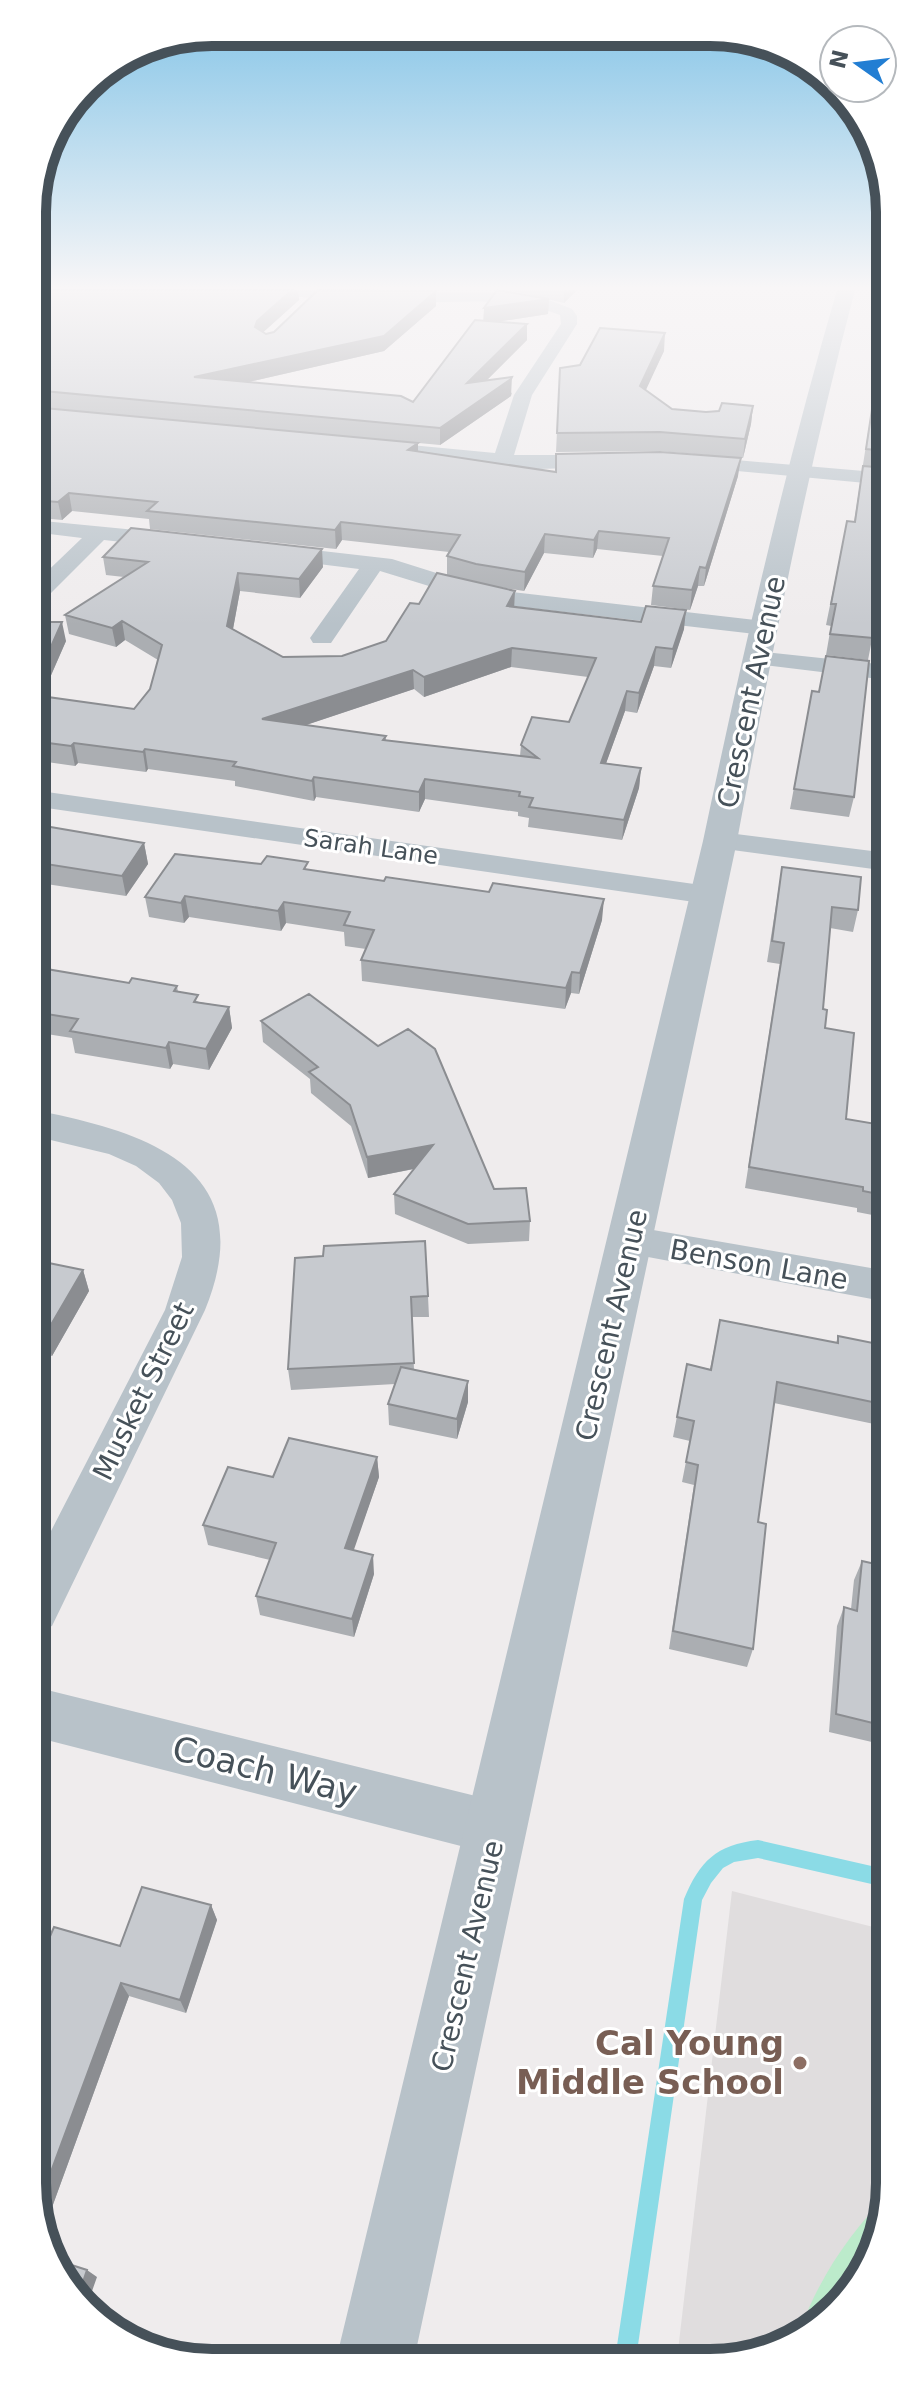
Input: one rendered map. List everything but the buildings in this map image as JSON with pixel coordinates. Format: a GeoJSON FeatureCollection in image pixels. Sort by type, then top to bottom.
{"type":"FeatureCollection","features":[{"type":"Feature","properties":{"kind":"street"},"geometry":{"type":"LineString","coordinates":[[502,460],[521,402]]}},
{"type":"Feature","properties":{"kind":"street","name":"Crescent Avenue"},"geometry":{"type":"LineString","coordinates":[[378,2349],[708,895],[760,643],[815,402]]}},
{"type":"Feature","properties":{"kind":"street"},"geometry":{"type":"LineString","coordinates":[[361,447],[550,463],[630,460]]}},
{"type":"Feature","properties":{"kind":"street"},"geometry":{"type":"LineString","coordinates":[[673,460],[876,478]]}},
{"type":"Feature","properties":{"kind":"street"},"geometry":{"type":"LineString","coordinates":[[46,527],[206,545]]}},
{"type":"Feature","properties":{"kind":"street"},"geometry":{"type":"LineString","coordinates":[[46,585],[99,533]]}},
{"type":"Feature","properties":{"kind":"street"},"geometry":{"type":"LineString","coordinates":[[252,550],[375,563],[406,569],[463,589],[760,643],[876,670]]}},
{"type":"Feature","properties":{"kind":"street"},"geometry":{"type":"LineString","coordinates":[[322,638],[375,563]]}},
{"type":"Feature","properties":{"kind":"street","name":"Sarah Lane"},"geometry":{"type":"LineString","coordinates":[[46,800],[708,895]]}},
{"type":"Feature","properties":{"kind":"street"},"geometry":{"type":"LineString","coordinates":[[720,841],[876,860]]}},
{"type":"Feature","properties":{"kind":"street","name":"Musket Street"},"geometry":{"type":"LineString","coordinates":[[46,1126],[121,1142],[166,1170],[183,1185],[194,1208],[202,1258],[185,1310],[46,1588]]}},
{"type":"Feature","properties":{"kind":"street","name":"Benson Lane"},"geometry":{"type":"LineString","coordinates":[[630,1241],[876,1285]]}},
{"type":"Feature","properties":{"kind":"street","name":"Coach Way"},"geometry":{"type":"LineString","coordinates":[[46,1715],[496,1828]]}},
{"type":"Feature","properties":{"kind":"shaded area","name":"Cal Young Middle School"},"geometry":{"type":"Polygon","coordinates":[[[732,1891],[876,1928],[876,2194],[863,2247],[835,2292],[793,2327],[742,2346],[678,2349],[732,1891]]]}},
{"type":"Feature","properties":{"kind":"green space"},"geometry":{"type":"Polygon","coordinates":[[[874,2210],[854,2266],[835,2292],[804,2319],[817,2290],[874,2210]]]}},
{"type":"Feature","properties":{"kind":"waterway"},"geometry":{"type":"LineString","coordinates":[[626,2349],[693,1899],[699,1887],[717,1862],[734,1853],[758,1849],[876,1876]]}},
{"type":"Feature","properties":{"kind":"place","name":"Cal Young Middle School"},"geometry":{"type":"Point","coordinates":[800,2063]}}]}
